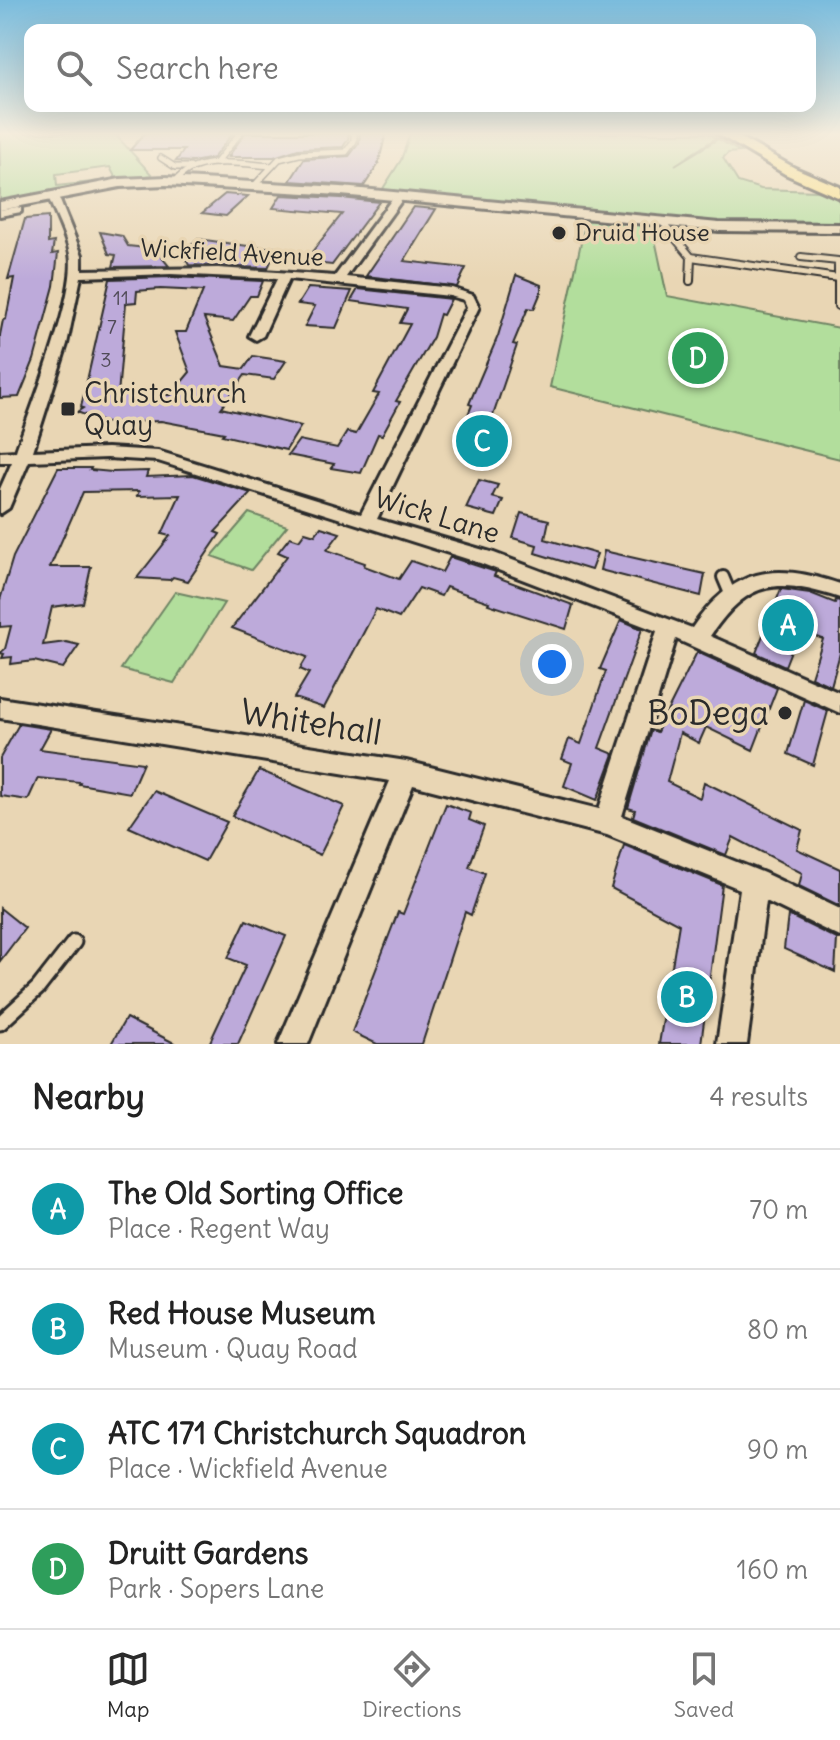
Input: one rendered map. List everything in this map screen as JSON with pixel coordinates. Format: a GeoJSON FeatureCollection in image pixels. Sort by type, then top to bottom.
{"type":"FeatureCollection","features":[{"type":"Feature","properties":{"kind":"main road"},"geometry":{"type":"LineString","coordinates":[[814,182],[840,193]]}},
{"type":"Feature","properties":{"kind":"street"},"geometry":{"type":"LineString","coordinates":[[0,206],[120,183],[175,182],[399,197],[719,227],[840,228]]}},
{"type":"Feature","properties":{"kind":"street"},"geometry":{"type":"LineString","coordinates":[[0,508],[23,456],[60,344],[76,274],[76,255],[53,196]]}},
{"type":"Feature","properties":{"kind":"street","name":"Wickfield Avenue"},"geometry":{"type":"LineString","coordinates":[[338,280],[399,197]]}},
{"type":"Feature","properties":{"kind":"street"},"geometry":{"type":"LineString","coordinates":[[0,213],[17,210]]}},
{"type":"Feature","properties":{"kind":"street","name":"Wickfield Avenue"},"geometry":{"type":"LineString","coordinates":[[76,274],[214,269],[452,292],[469,298],[473,307],[366,522]]}},
{"type":"Feature","properties":{"kind":"street"},"geometry":{"type":"LineString","coordinates":[[256,336],[285,275]]}},
{"type":"Feature","properties":{"kind":"street","name":"Wick Lane"},"geometry":{"type":"LineString","coordinates":[[0,457],[107,453],[158,456],[487,558],[697,638],[840,703]]}},
{"type":"Feature","properties":{"kind":"street"},"geometry":{"type":"LineString","coordinates":[[697,638],[712,614],[731,596],[760,582],[788,577],[840,591]]}},
{"type":"Feature","properties":{"kind":"street"},"geometry":{"type":"LineString","coordinates":[[607,823],[669,627]]}},
{"type":"Feature","properties":{"kind":"street","name":"Whitehall"},"geometry":{"type":"LineString","coordinates":[[0,708],[406,772],[607,823],[755,882],[840,923]]}},
{"type":"Feature","properties":{"kind":"street"},"geometry":{"type":"LineString","coordinates":[[293,1044],[406,772]]}},
{"type":"Feature","properties":{"kind":"street"},"geometry":{"type":"LineString","coordinates":[[732,1044],[755,882]]}},
{"type":"Feature","properties":{"kind":"lane"},"geometry":{"type":"LineString","coordinates":[[253,187],[258,182]]}},
{"type":"Feature","properties":{"kind":"lane"},"geometry":{"type":"LineString","coordinates":[[662,222],[691,257],[690,281]]}},
{"type":"Feature","properties":{"kind":"lane"},"geometry":{"type":"LineString","coordinates":[[691,257],[838,278]]}},
{"type":"Feature","properties":{"kind":"lane"},"geometry":{"type":"LineString","coordinates":[[801,257],[838,261],[838,306]]}},
{"type":"Feature","properties":{"kind":"lane"},"geometry":{"type":"LineString","coordinates":[[723,577],[731,596]]}},
{"type":"Feature","properties":{"kind":"lane"},"geometry":{"type":"LineString","coordinates":[[0,1023],[38,988],[74,942]]}},
{"type":"Feature","properties":{"kind":"green space"},"geometry":{"type":"Polygon","coordinates":[[[0,182],[57,182],[57,186],[94,182],[102,184],[0,202],[0,182]]]}},
{"type":"Feature","properties":{"kind":"green space"},"geometry":{"type":"Polygon","coordinates":[[[387,182],[738,182],[761,189],[818,191],[840,200],[840,228],[778,228],[379,195],[387,182]]]}},
{"type":"Feature","properties":{"kind":"green space"},"geometry":{"type":"Polygon","coordinates":[[[586,219],[652,225],[667,296],[840,328],[840,459],[550,387],[586,219]]]}},
{"type":"Feature","properties":{"kind":"green space"},"geometry":{"type":"Polygon","coordinates":[[[249,513],[287,526],[251,570],[212,556],[249,513]]]}},
{"type":"Feature","properties":{"kind":"green space"},"geometry":{"type":"Polygon","coordinates":[[[175,592],[224,603],[174,683],[121,669],[175,592]]]}},
{"type":"Feature","properties":{"kind":"building"},"geometry":{"type":"Polygon","coordinates":[[[301,182],[367,182],[364,186],[301,182]]]}},
{"type":"Feature","properties":{"kind":"building"},"geometry":{"type":"Polygon","coordinates":[[[225,194],[248,196],[226,216],[202,213],[225,194]]]}},
{"type":"Feature","properties":{"kind":"building"},"geometry":{"type":"Polygon","coordinates":[[[281,195],[379,202],[332,265],[304,262],[342,214],[273,208],[281,195]]]}},
{"type":"Feature","properties":{"kind":"building"},"geometry":{"type":"Polygon","coordinates":[[[413,207],[436,209],[404,261],[466,268],[457,287],[366,276],[413,207]]]}},
{"type":"Feature","properties":{"kind":"building"},"geometry":{"type":"Polygon","coordinates":[[[48,217],[48,243],[54,242],[52,254],[58,253],[54,286],[34,360],[19,397],[0,398],[0,335],[14,278],[8,279],[25,219],[48,217]]]}},
{"type":"Feature","properties":{"kind":"building"},"geometry":{"type":"Polygon","coordinates":[[[100,232],[122,236],[128,246],[155,249],[169,266],[113,267],[116,255],[109,254],[100,232]]]}},
{"type":"Feature","properties":{"kind":"building"},"geometry":{"type":"Polygon","coordinates":[[[198,239],[277,248],[268,268],[189,265],[182,253],[198,239]]]}},
{"type":"Feature","properties":{"kind":"building"},"geometry":{"type":"Polygon","coordinates":[[[516,275],[541,285],[541,292],[534,309],[528,308],[513,344],[517,345],[482,448],[456,444],[498,336],[516,275]]]}},
{"type":"Feature","properties":{"kind":"building"},"geometry":{"type":"Polygon","coordinates":[[[171,277],[263,281],[257,296],[250,296],[233,321],[204,318],[224,366],[244,369],[253,356],[286,361],[274,379],[245,375],[221,408],[301,426],[286,450],[222,435],[224,433],[161,421],[106,423],[77,412],[83,408],[110,279],[171,277]],[[137,291],[136,302],[126,303],[118,395],[171,395],[190,372],[175,332],[186,332],[203,291],[137,291]]]}},
{"type":"Feature","properties":{"kind":"building"},"geometry":{"type":"Polygon","coordinates":[[[308,288],[352,291],[336,328],[305,326],[315,306],[298,304],[308,288]]]}},
{"type":"Feature","properties":{"kind":"building"},"geometry":{"type":"Polygon","coordinates":[[[358,289],[451,299],[443,315],[440,314],[433,337],[396,401],[400,402],[382,435],[378,434],[361,473],[288,455],[299,440],[337,448],[347,432],[356,434],[379,394],[373,393],[410,324],[400,323],[407,309],[351,301],[358,289]]]}},
{"type":"Feature","properties":{"kind":"building"},"geometry":{"type":"Polygon","coordinates":[[[58,468],[148,471],[146,477],[193,475],[251,493],[215,532],[220,534],[188,581],[173,577],[170,580],[137,578],[170,536],[162,534],[180,495],[137,496],[139,491],[83,492],[50,567],[91,567],[83,603],[52,607],[43,645],[66,642],[79,645],[63,668],[34,661],[11,664],[12,657],[2,658],[4,654],[0,653],[5,649],[11,626],[0,627],[0,600],[13,557],[58,468]]]}},
{"type":"Feature","properties":{"kind":"building"},"geometry":{"type":"Polygon","coordinates":[[[479,480],[498,485],[492,497],[503,500],[496,516],[466,508],[479,480]]]}},
{"type":"Feature","properties":{"kind":"building"},"geometry":{"type":"Polygon","coordinates":[[[521,513],[549,520],[545,539],[597,554],[591,570],[535,553],[537,545],[513,538],[521,513]]]}},
{"type":"Feature","properties":{"kind":"building"},"geometry":{"type":"Polygon","coordinates":[[[321,527],[340,533],[327,550],[399,579],[411,561],[442,572],[450,557],[496,572],[494,576],[573,605],[566,629],[446,587],[441,596],[419,588],[399,618],[376,609],[324,708],[294,698],[309,673],[300,669],[307,657],[232,628],[287,556],[278,552],[290,537],[299,540],[305,532],[315,535],[321,527]]]}},
{"type":"Feature","properties":{"kind":"building"},"geometry":{"type":"Polygon","coordinates":[[[604,551],[705,574],[701,596],[600,570],[604,551]]]}},
{"type":"Feature","properties":{"kind":"building"},"geometry":{"type":"Polygon","coordinates":[[[781,589],[810,593],[835,603],[836,600],[840,601],[840,653],[831,686],[811,677],[823,639],[799,630],[785,666],[756,653],[781,589]]]}},
{"type":"Feature","properties":{"kind":"building"},"geometry":{"type":"Polygon","coordinates":[[[621,620],[642,629],[599,748],[614,754],[597,800],[564,786],[572,763],[562,759],[569,739],[581,744],[606,671],[600,669],[621,620]]]}},
{"type":"Feature","properties":{"kind":"building"},"geometry":{"type":"Polygon","coordinates":[[[697,652],[777,688],[753,750],[706,727],[699,743],[680,733],[667,782],[700,798],[704,782],[802,830],[797,849],[840,869],[840,906],[799,886],[802,873],[733,837],[726,855],[633,817],[635,810],[628,808],[651,730],[657,732],[697,652]]]}},
{"type":"Feature","properties":{"kind":"building"},"geometry":{"type":"Polygon","coordinates":[[[804,700],[828,711],[813,765],[788,754],[804,700]]]}},
{"type":"Feature","properties":{"kind":"building"},"geometry":{"type":"Polygon","coordinates":[[[19,724],[51,729],[40,749],[143,763],[130,793],[80,782],[38,778],[28,800],[0,796],[0,758],[19,724]]]}},
{"type":"Feature","properties":{"kind":"building"},"geometry":{"type":"Polygon","coordinates":[[[259,770],[344,806],[320,855],[232,816],[259,770]]]}},
{"type":"Feature","properties":{"kind":"building"},"geometry":{"type":"Polygon","coordinates":[[[154,791],[227,822],[205,861],[129,827],[154,791]]]}},
{"type":"Feature","properties":{"kind":"building"},"geometry":{"type":"Polygon","coordinates":[[[446,804],[471,813],[469,820],[484,826],[469,867],[485,873],[471,915],[465,912],[422,1044],[377,1044],[352,1032],[398,912],[403,914],[446,804]]]}},
{"type":"Feature","properties":{"kind":"building"},"geometry":{"type":"Polygon","coordinates":[[[624,845],[722,885],[701,1044],[659,1044],[679,924],[611,888],[624,845]]]}},
{"type":"Feature","properties":{"kind":"building"},"geometry":{"type":"Polygon","coordinates":[[[0,908],[25,928],[0,961],[0,908]]]}},
{"type":"Feature","properties":{"kind":"building"},"geometry":{"type":"Polygon","coordinates":[[[788,915],[837,939],[835,972],[784,949],[788,915]]]}},
{"type":"Feature","properties":{"kind":"building"},"geometry":{"type":"Polygon","coordinates":[[[246,920],[286,936],[238,1044],[209,1044],[246,965],[228,958],[246,920]]]}},
{"type":"Feature","properties":{"kind":"building"},"geometry":{"type":"Polygon","coordinates":[[[126,1018],[176,1044],[111,1044],[126,1018]]]}},
{"type":"Feature","properties":{"kind":"place","name":"Druid House"},"geometry":{"type":"Point","coordinates":[559,233]}},
{"type":"Feature","properties":{"kind":"place","name":"Druitt Gardens"},"geometry":{"type":"Point","coordinates":[698,358]}},
{"type":"Feature","properties":{"kind":"place","name":"Christchurch Quay"},"geometry":{"type":"Point","coordinates":[68,409]}},
{"type":"Feature","properties":{"kind":"place","name":"ATC 171 Christchurch Squadron"},"geometry":{"type":"Point","coordinates":[482,441]}},
{"type":"Feature","properties":{"kind":"place","name":"The Old Sorting Office"},"geometry":{"type":"Point","coordinates":[788,625]}},
{"type":"Feature","properties":{"kind":"place","name":"BoDega"},"geometry":{"type":"Point","coordinates":[785,713]}},
{"type":"Feature","properties":{"kind":"place","name":"Red House Museum"},"geometry":{"type":"Point","coordinates":[687,997]}}]}
